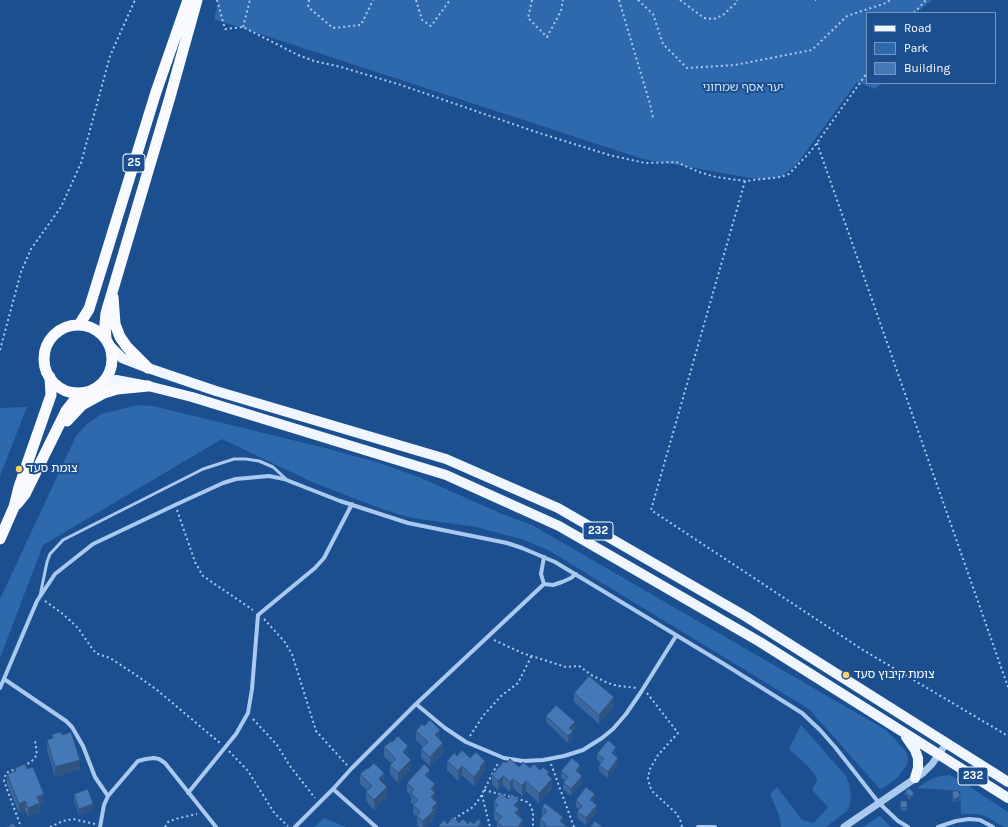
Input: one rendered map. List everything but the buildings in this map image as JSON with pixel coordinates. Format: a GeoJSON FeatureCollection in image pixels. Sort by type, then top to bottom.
{"type":"FeatureCollection","features":[{"type":"Feature","properties":{"kind":"highway","name":"25"},"geometry":{"type":"LineString","coordinates":[[80,325],[89,309],[156,92],[188,0]]}},
{"type":"Feature","properties":{"kind":"highway","name":"25"},"geometry":{"type":"LineString","coordinates":[[104,382],[112,365],[112,356],[105,324],[106,313],[197,0]]}},
{"type":"Feature","properties":{"kind":"highway"},"geometry":{"type":"LineString","coordinates":[[114,286],[113,308],[115,324],[120,337],[127,347],[148,368]]}},
{"type":"Feature","properties":{"kind":"highway"},"geometry":{"type":"LineString","coordinates":[[104,382],[89,392],[71,392],[63,389],[50,377],[46,368],[44,357],[52,338],[69,326],[80,325],[90,327],[98,332],[108,343]]}},
{"type":"Feature","properties":{"kind":"highway"},"geometry":{"type":"LineString","coordinates":[[0,539],[14,507],[19,486],[51,395],[50,377]]}},
{"type":"Feature","properties":{"kind":"highway"},"geometry":{"type":"LineString","coordinates":[[52,441],[70,416],[82,405],[94,398],[117,389],[148,386]]}},
{"type":"Feature","properties":{"kind":"highway"},"geometry":{"type":"LineString","coordinates":[[14,507],[25,494],[66,411],[80,393]]}},
{"type":"Feature","properties":{"kind":"main road","name":"232"},"geometry":{"type":"LineString","coordinates":[[108,343],[122,358],[148,368],[216,391],[446,459],[558,508],[745,616],[1008,782]]}},
{"type":"Feature","properties":{"kind":"main road","name":"232"},"geometry":{"type":"LineString","coordinates":[[104,382],[116,380],[192,397],[446,475],[559,526],[760,642],[1008,798]]}},
{"type":"Feature","properties":{"kind":"main road"},"geometry":{"type":"LineString","coordinates":[[901,731],[911,743],[918,758],[918,768],[915,778]]}},
{"type":"Feature","properties":{"kind":"street"},"geometry":{"type":"LineString","coordinates":[[0,688],[25,627],[39,598],[55,574],[93,544],[223,484],[236,480],[269,476],[288,480],[408,524],[507,543],[544,557],[576,574],[802,713],[835,747],[879,803],[898,821],[908,827]]}},
{"type":"Feature","properties":{"kind":"street"},"geometry":{"type":"LineString","coordinates":[[188,793],[226,748],[248,713],[252,689],[258,615],[324,558],[352,504]]}},
{"type":"Feature","properties":{"kind":"street"},"geometry":{"type":"LineString","coordinates":[[544,557],[541,574],[544,584]]}},
{"type":"Feature","properties":{"kind":"street"},"geometry":{"type":"LineString","coordinates":[[295,827],[416,704],[544,584],[562,582],[576,574]]}},
{"type":"Feature","properties":{"kind":"street"},"geometry":{"type":"LineString","coordinates":[[416,704],[445,728],[466,742],[502,757],[523,761],[549,759],[583,750],[613,729],[626,714],[676,636]]}},
{"type":"Feature","properties":{"kind":"street"},"geometry":{"type":"LineString","coordinates":[[4,679],[66,721],[72,727],[83,746],[95,777],[108,796]]}},
{"type":"Feature","properties":{"kind":"street"},"geometry":{"type":"LineString","coordinates":[[844,827],[915,778],[932,764],[946,744]]}},
{"type":"Feature","properties":{"kind":"street"},"geometry":{"type":"LineString","coordinates":[[100,826],[108,796],[138,761],[154,758],[159,759],[165,764],[216,827]]}},
{"type":"Feature","properties":{"kind":"street"},"geometry":{"type":"LineString","coordinates":[[333,789],[376,827]]}},
{"type":"Feature","properties":{"kind":"street"},"geometry":{"type":"LineString","coordinates":[[938,827],[956,821],[969,819],[980,820],[993,827]]}},
{"type":"Feature","properties":{"kind":"street"},"geometry":{"type":"LineString","coordinates":[[698,827],[715,827]]}},
{"type":"Feature","properties":{"kind":"lane"},"geometry":{"type":"LineString","coordinates":[[39,598],[50,554],[63,540],[202,469],[234,459],[246,459],[259,461],[273,467],[288,480]]}},
{"type":"Feature","properties":{"kind":"path"},"geometry":{"type":"LineString","coordinates":[[0,350],[21,272],[31,249],[61,207],[81,163],[110,56],[135,0]]}},
{"type":"Feature","properties":{"kind":"path"},"geometry":{"type":"LineString","coordinates":[[217,0],[226,29],[243,27],[309,59],[401,85],[536,132],[609,155],[645,163],[676,162],[716,177],[745,181],[781,177],[789,174],[811,151],[866,74]]}},
{"type":"Feature","properties":{"kind":"path"},"geometry":{"type":"LineString","coordinates":[[243,27],[250,0]]}},
{"type":"Feature","properties":{"kind":"path"},"geometry":{"type":"LineString","coordinates":[[309,0],[308,7],[333,28],[362,25],[373,0]]}},
{"type":"Feature","properties":{"kind":"path"},"geometry":{"type":"LineString","coordinates":[[416,0],[422,20],[431,26],[450,0]]}},
{"type":"Feature","properties":{"kind":"path"},"geometry":{"type":"LineString","coordinates":[[532,0],[528,18],[547,37],[561,10],[563,0]]}},
{"type":"Feature","properties":{"kind":"path"},"geometry":{"type":"LineString","coordinates":[[619,0],[653,118]]}},
{"type":"Feature","properties":{"kind":"path"},"geometry":{"type":"LineString","coordinates":[[638,0],[653,14],[663,44],[687,68],[735,65],[812,50],[847,16],[886,3],[890,0]]}},
{"type":"Feature","properties":{"kind":"path"},"geometry":{"type":"LineString","coordinates":[[680,0],[704,18],[714,19],[723,16],[736,3],[737,0]]}},
{"type":"Feature","properties":{"kind":"path"},"geometry":{"type":"LineString","coordinates":[[915,12],[926,0]]}},
{"type":"Feature","properties":{"kind":"path"},"geometry":{"type":"LineString","coordinates":[[817,143],[1008,687]]}},
{"type":"Feature","properties":{"kind":"path"},"geometry":{"type":"LineString","coordinates":[[745,181],[651,510],[863,650],[1008,736]]}},
{"type":"Feature","properties":{"kind":"path"},"geometry":{"type":"LineString","coordinates":[[39,598],[63,614],[78,628],[93,650],[98,654],[110,658],[157,690],[226,748],[248,771],[275,814],[289,827]]}},
{"type":"Feature","properties":{"kind":"path"},"geometry":{"type":"LineString","coordinates":[[487,638],[522,653],[566,667],[579,666],[593,676],[618,686],[643,688],[678,733],[656,758],[650,769],[648,778],[653,792],[677,814],[682,827]]}},
{"type":"Feature","properties":{"kind":"path"},"geometry":{"type":"LineString","coordinates":[[466,742],[483,716],[501,696],[518,683],[532,655]]}},
{"type":"Feature","properties":{"kind":"path"},"geometry":{"type":"LineString","coordinates":[[248,713],[277,745],[290,766],[318,802]]}},
{"type":"Feature","properties":{"kind":"path"},"geometry":{"type":"LineString","coordinates":[[21,827],[4,782],[6,773],[31,762],[37,755],[35,740]]}},
{"type":"Feature","properties":{"kind":"path"},"geometry":{"type":"LineString","coordinates":[[452,820],[473,807],[482,795],[502,757]]}},
{"type":"Feature","properties":{"kind":"path"},"geometry":{"type":"LineString","coordinates":[[549,759],[574,827]]}},
{"type":"Feature","properties":{"kind":"path"},"geometry":{"type":"LineString","coordinates":[[484,790],[527,802],[533,812],[533,827]]}},
{"type":"Feature","properties":{"kind":"path"},"geometry":{"type":"LineString","coordinates":[[482,795],[490,827]]}},
{"type":"Feature","properties":{"kind":"path"},"geometry":{"type":"LineString","coordinates":[[165,827],[168,822],[175,819],[205,813]]}},
{"type":"Feature","properties":{"kind":"path"},"geometry":{"type":"LineString","coordinates":[[50,827],[63,821],[73,819],[100,826]]}},
{"type":"Feature","properties":{"kind":"green space","name":"יער אסף שמחוני"},"geometry":{"type":"Polygon","coordinates":[[[219,0],[932,0],[917,12],[866,12],[866,84],[882,84],[875,89],[857,82],[796,165],[781,177],[762,180],[643,159],[214,19],[219,0]]]}},
{"type":"Feature","properties":{"kind":"green space"},"geometry":{"type":"Polygon","coordinates":[[[138,405],[153,406],[376,462],[419,477],[502,514],[532,525],[886,730],[905,750],[908,758],[907,765],[896,779],[880,789],[809,709],[548,550],[521,539],[476,527],[412,518],[385,510],[312,482],[222,439],[43,545],[0,658],[0,599],[76,436],[86,425],[101,414],[138,405]]]}},
{"type":"Feature","properties":{"kind":"green space"},"geometry":{"type":"Polygon","coordinates":[[[27,407],[0,476],[0,408],[27,407]]]}},
{"type":"Feature","properties":{"kind":"green space"},"geometry":{"type":"Polygon","coordinates":[[[801,725],[846,776],[849,784],[851,800],[848,810],[826,827],[781,827],[779,815],[770,794],[777,787],[802,820],[814,823],[828,807],[812,790],[817,781],[816,776],[807,765],[789,749],[801,725]]]}},
{"type":"Feature","properties":{"kind":"green space"},"geometry":{"type":"Polygon","coordinates":[[[949,775],[958,779],[1008,812],[1008,827],[1004,827],[987,817],[977,814],[961,814],[960,791],[917,788],[933,778],[949,775]]]}},
{"type":"Feature","properties":{"kind":"green space"},"geometry":{"type":"Polygon","coordinates":[[[880,816],[891,827],[863,827],[880,816]]]}},
{"type":"Feature","properties":{"kind":"green space"},"geometry":{"type":"Polygon","coordinates":[[[324,818],[346,827],[314,827],[324,818]]]}},
{"type":"Feature","properties":{"kind":"place","name":"צומת סעד"},"geometry":{"type":"Point","coordinates":[19,469]}},
{"type":"Feature","properties":{"kind":"place","name":"צומת קיבוץ סעד"},"geometry":{"type":"Point","coordinates":[846,675]}}]}
